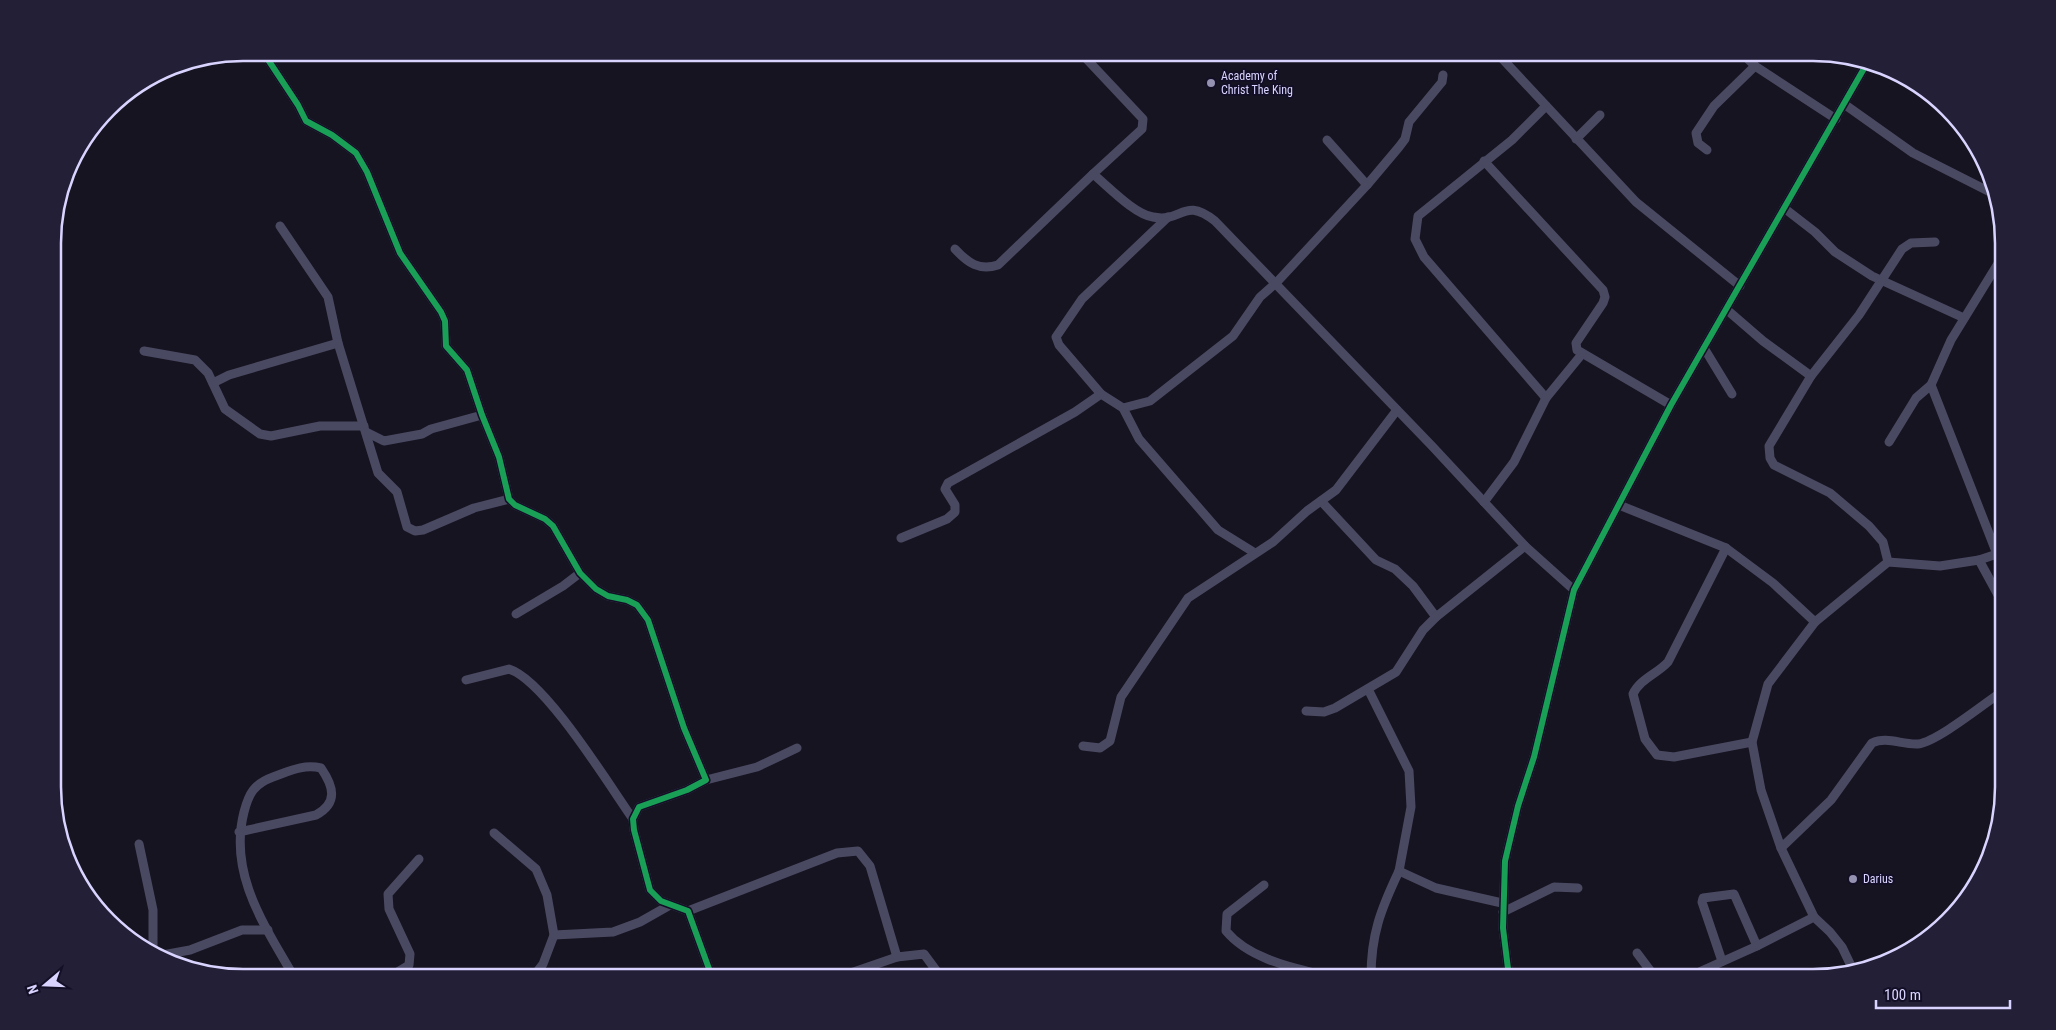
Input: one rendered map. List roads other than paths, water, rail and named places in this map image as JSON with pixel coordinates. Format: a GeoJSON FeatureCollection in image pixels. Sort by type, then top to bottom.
{"type":"FeatureCollection","features":[{"type":"Feature","properties":{"kind":"street"},"geometry":{"type":"LineString","coordinates":[[269,61],[298,105],[306,121],[332,135],[356,153],[370,179],[400,253],[441,312],[444,321],[446,346],[468,370],[482,415],[499,457],[509,499],[553,526],[580,573],[601,594],[627,600],[644,612],[680,720],[706,780]]}},
{"type":"Feature","properties":{"kind":"street"},"geometry":{"type":"LineString","coordinates":[[955,249],[973,265],[989,267],[998,265],[1142,129],[1143,119],[1088,61]]}},
{"type":"Feature","properties":{"kind":"street"},"geometry":{"type":"LineString","coordinates":[[1508,61],[1546,106],[1636,202],[1740,286]]}},
{"type":"Feature","properties":{"kind":"street"},"geometry":{"type":"LineString","coordinates":[[1751,61],[1836,119]]}},
{"type":"Feature","properties":{"kind":"street"},"geometry":{"type":"LineString","coordinates":[[1707,150],[1698,143],[1696,133],[1714,106],[1756,66]]}},
{"type":"Feature","properties":{"kind":"street"},"geometry":{"type":"LineString","coordinates":[[1508,969],[1503,908],[1505,861],[1518,806],[1534,757],[1574,590],[1671,405],[1864,68]]}},
{"type":"Feature","properties":{"kind":"street"},"geometry":{"type":"LineString","coordinates":[[1123,408],[1150,401],[1233,336],[1260,297],[1277,282],[1367,185],[1405,139],[1409,122],[1442,82],[1443,75]]}},
{"type":"Feature","properties":{"kind":"street"},"geometry":{"type":"LineString","coordinates":[[1844,104],[1913,153],[1987,191]]}},
{"type":"Feature","properties":{"kind":"street"},"geometry":{"type":"LineString","coordinates":[[1546,106],[1512,140],[1418,216],[1415,239],[1424,257],[1546,398]]}},
{"type":"Feature","properties":{"kind":"street"},"geometry":{"type":"LineString","coordinates":[[1576,139],[1600,115]]}},
{"type":"Feature","properties":{"kind":"street"},"geometry":{"type":"LineString","coordinates":[[1327,140],[1367,185]]}},
{"type":"Feature","properties":{"kind":"street"},"geometry":{"type":"LineString","coordinates":[[1484,161],[1603,290],[1605,296],[1603,303],[1576,343],[1577,350],[1671,405]]}},
{"type":"Feature","properties":{"kind":"street"},"geometry":{"type":"LineString","coordinates":[[1093,174],[1139,211],[1154,218],[1168,217],[1193,208],[1202,211],[1215,221],[1277,282],[1313,323],[1525,546],[1574,590]]}},
{"type":"Feature","properties":{"kind":"street"},"geometry":{"type":"LineString","coordinates":[[1784,208],[1815,232],[1835,252],[1883,280],[1964,318]]}},
{"type":"Feature","properties":{"kind":"street"},"geometry":{"type":"LineString","coordinates":[[1168,217],[1082,299],[1056,336],[1059,345],[1101,394],[1123,408],[1139,439],[1218,530],[1255,554]]}},
{"type":"Feature","properties":{"kind":"street"},"geometry":{"type":"LineString","coordinates":[[280,226],[328,297],[338,343],[378,472],[397,492],[407,527],[410,530],[423,530],[474,508],[509,499]]}},
{"type":"Feature","properties":{"kind":"street"},"geometry":{"type":"LineString","coordinates":[[1888,562],[1883,542],[1869,526],[1830,492],[1774,465],[1770,458],[1769,446],[1811,376],[1859,315],[1902,249],[1911,243],[1935,242]]}},
{"type":"Feature","properties":{"kind":"street"},"geometry":{"type":"LineString","coordinates":[[1889,442],[1916,398],[1931,385],[1951,340],[1995,268]]}},
{"type":"Feature","properties":{"kind":"street"},"geometry":{"type":"LineString","coordinates":[[1726,309],[1763,341],[1811,376]]}},
{"type":"Feature","properties":{"kind":"street"},"geometry":{"type":"LineString","coordinates":[[213,383],[229,375],[338,343]]}},
{"type":"Feature","properties":{"kind":"street"},"geometry":{"type":"LineString","coordinates":[[1704,348],[1732,394]]}},
{"type":"Feature","properties":{"kind":"street"},"geometry":{"type":"LineString","coordinates":[[144,351],[194,360],[208,372],[225,409],[260,434],[271,436],[320,426],[365,429],[384,441],[422,434],[431,429],[482,415]]}},
{"type":"Feature","properties":{"kind":"street"},"geometry":{"type":"LineString","coordinates":[[1484,502],[1514,462],[1546,398],[1582,354]]}},
{"type":"Feature","properties":{"kind":"street"},"geometry":{"type":"LineString","coordinates":[[1931,385],[1995,541]]}},
{"type":"Feature","properties":{"kind":"street"},"geometry":{"type":"LineString","coordinates":[[901,538],[947,519],[955,512],[955,505],[945,489],[948,483],[1076,412],[1101,394]]}},
{"type":"Feature","properties":{"kind":"street"},"geometry":{"type":"LineString","coordinates":[[1083,746],[1100,748],[1110,741],[1121,697],[1188,598],[1273,542],[1336,490],[1397,410]]}},
{"type":"Feature","properties":{"kind":"street"},"geometry":{"type":"LineString","coordinates":[[1321,501],[1376,560],[1394,569],[1413,586],[1436,617]]}},
{"type":"Feature","properties":{"kind":"street"},"geometry":{"type":"LineString","coordinates":[[1619,505],[1726,548],[1773,583],[1814,622]]}},
{"type":"Feature","properties":{"kind":"street"},"geometry":{"type":"LineString","coordinates":[[1306,711],[1324,712],[1335,708],[1396,672],[1423,630],[1436,617],[1525,546]]}},
{"type":"Feature","properties":{"kind":"street"},"geometry":{"type":"LineString","coordinates":[[1726,548],[1668,662],[1637,685],[1633,694],[1645,739],[1657,755],[1674,756],[1732,744],[1752,742]]}},
{"type":"Feature","properties":{"kind":"street"},"geometry":{"type":"LineString","coordinates":[[1851,965],[1842,946],[1814,917],[1781,848],[1761,790],[1752,742],[1768,684],[1814,622],[1888,562],[1940,566],[1980,560],[1995,555]]}},
{"type":"Feature","properties":{"kind":"street"},"geometry":{"type":"LineString","coordinates":[[1980,560],[1995,589]]}},
{"type":"Feature","properties":{"kind":"street"},"geometry":{"type":"LineString","coordinates":[[516,614],[563,586],[580,573]]}},
{"type":"Feature","properties":{"kind":"street"},"geometry":{"type":"LineString","coordinates":[[466,680],[509,669],[519,672],[527,678],[546,697],[633,819],[640,857],[650,890],[655,897],[670,905],[688,911],[837,853],[858,851],[870,866],[898,957]]}},
{"type":"Feature","properties":{"kind":"street"},"geometry":{"type":"LineString","coordinates":[[1368,689],[1410,771],[1411,807],[1398,871],[1379,914],[1371,957],[1371,969]]}},
{"type":"Feature","properties":{"kind":"street"},"geometry":{"type":"LineString","coordinates":[[1781,848],[1831,800],[1872,743],[1881,739],[1919,744],[1936,736],[1995,696]]}},
{"type":"Feature","properties":{"kind":"street"},"geometry":{"type":"LineString","coordinates":[[633,819],[639,807],[687,790],[706,780],[757,767],[797,748]]}},
{"type":"Feature","properties":{"kind":"street"},"geometry":{"type":"LineString","coordinates":[[238,832],[316,815],[326,810],[332,798],[328,779],[320,768],[308,765],[261,781],[248,797],[238,832],[240,861],[246,886],[289,969]]}},
{"type":"Feature","properties":{"kind":"street"},"geometry":{"type":"LineString","coordinates":[[494,833],[536,869],[547,895],[554,935],[543,964],[539,969]]}},
{"type":"Feature","properties":{"kind":"street"},"geometry":{"type":"LineString","coordinates":[[139,844],[154,910],[153,945]]}},
{"type":"Feature","properties":{"kind":"street"},"geometry":{"type":"LineString","coordinates":[[403,969],[409,965],[410,954],[389,909],[388,894],[419,859]]}},
{"type":"Feature","properties":{"kind":"street"},"geometry":{"type":"LineString","coordinates":[[1398,871],[1436,888],[1503,908],[1554,887],[1578,888]]}},
{"type":"Feature","properties":{"kind":"street"},"geometry":{"type":"LineString","coordinates":[[1264,885],[1227,914],[1226,931],[1235,942],[1276,962],[1301,969]]}},
{"type":"Feature","properties":{"kind":"street"},"geometry":{"type":"LineString","coordinates":[[1722,961],[1702,902],[1707,896],[1734,894],[1758,946]]}},
{"type":"Feature","properties":{"kind":"street"},"geometry":{"type":"LineString","coordinates":[[554,935],[613,932],[640,922],[670,905]]}},
{"type":"Feature","properties":{"kind":"street"},"geometry":{"type":"LineString","coordinates":[[688,911],[709,969]]}},
{"type":"Feature","properties":{"kind":"street"},"geometry":{"type":"LineString","coordinates":[[1705,969],[1758,946],[1814,917]]}},
{"type":"Feature","properties":{"kind":"street"},"geometry":{"type":"LineString","coordinates":[[170,954],[190,950],[242,930],[268,930]]}},
{"type":"Feature","properties":{"kind":"street"},"geometry":{"type":"LineString","coordinates":[[1637,953],[1649,969]]}},
{"type":"Feature","properties":{"kind":"street"},"geometry":{"type":"LineString","coordinates":[[863,969],[898,957],[924,954],[935,969]]}},
{"type":"Feature","properties":{"kind":"place","name":"Academy of Christ The King"},"geometry":{"type":"Point","coordinates":[1211,83]}},
{"type":"Feature","properties":{"kind":"place","name":"Darius"},"geometry":{"type":"Point","coordinates":[1853,879]}}]}
